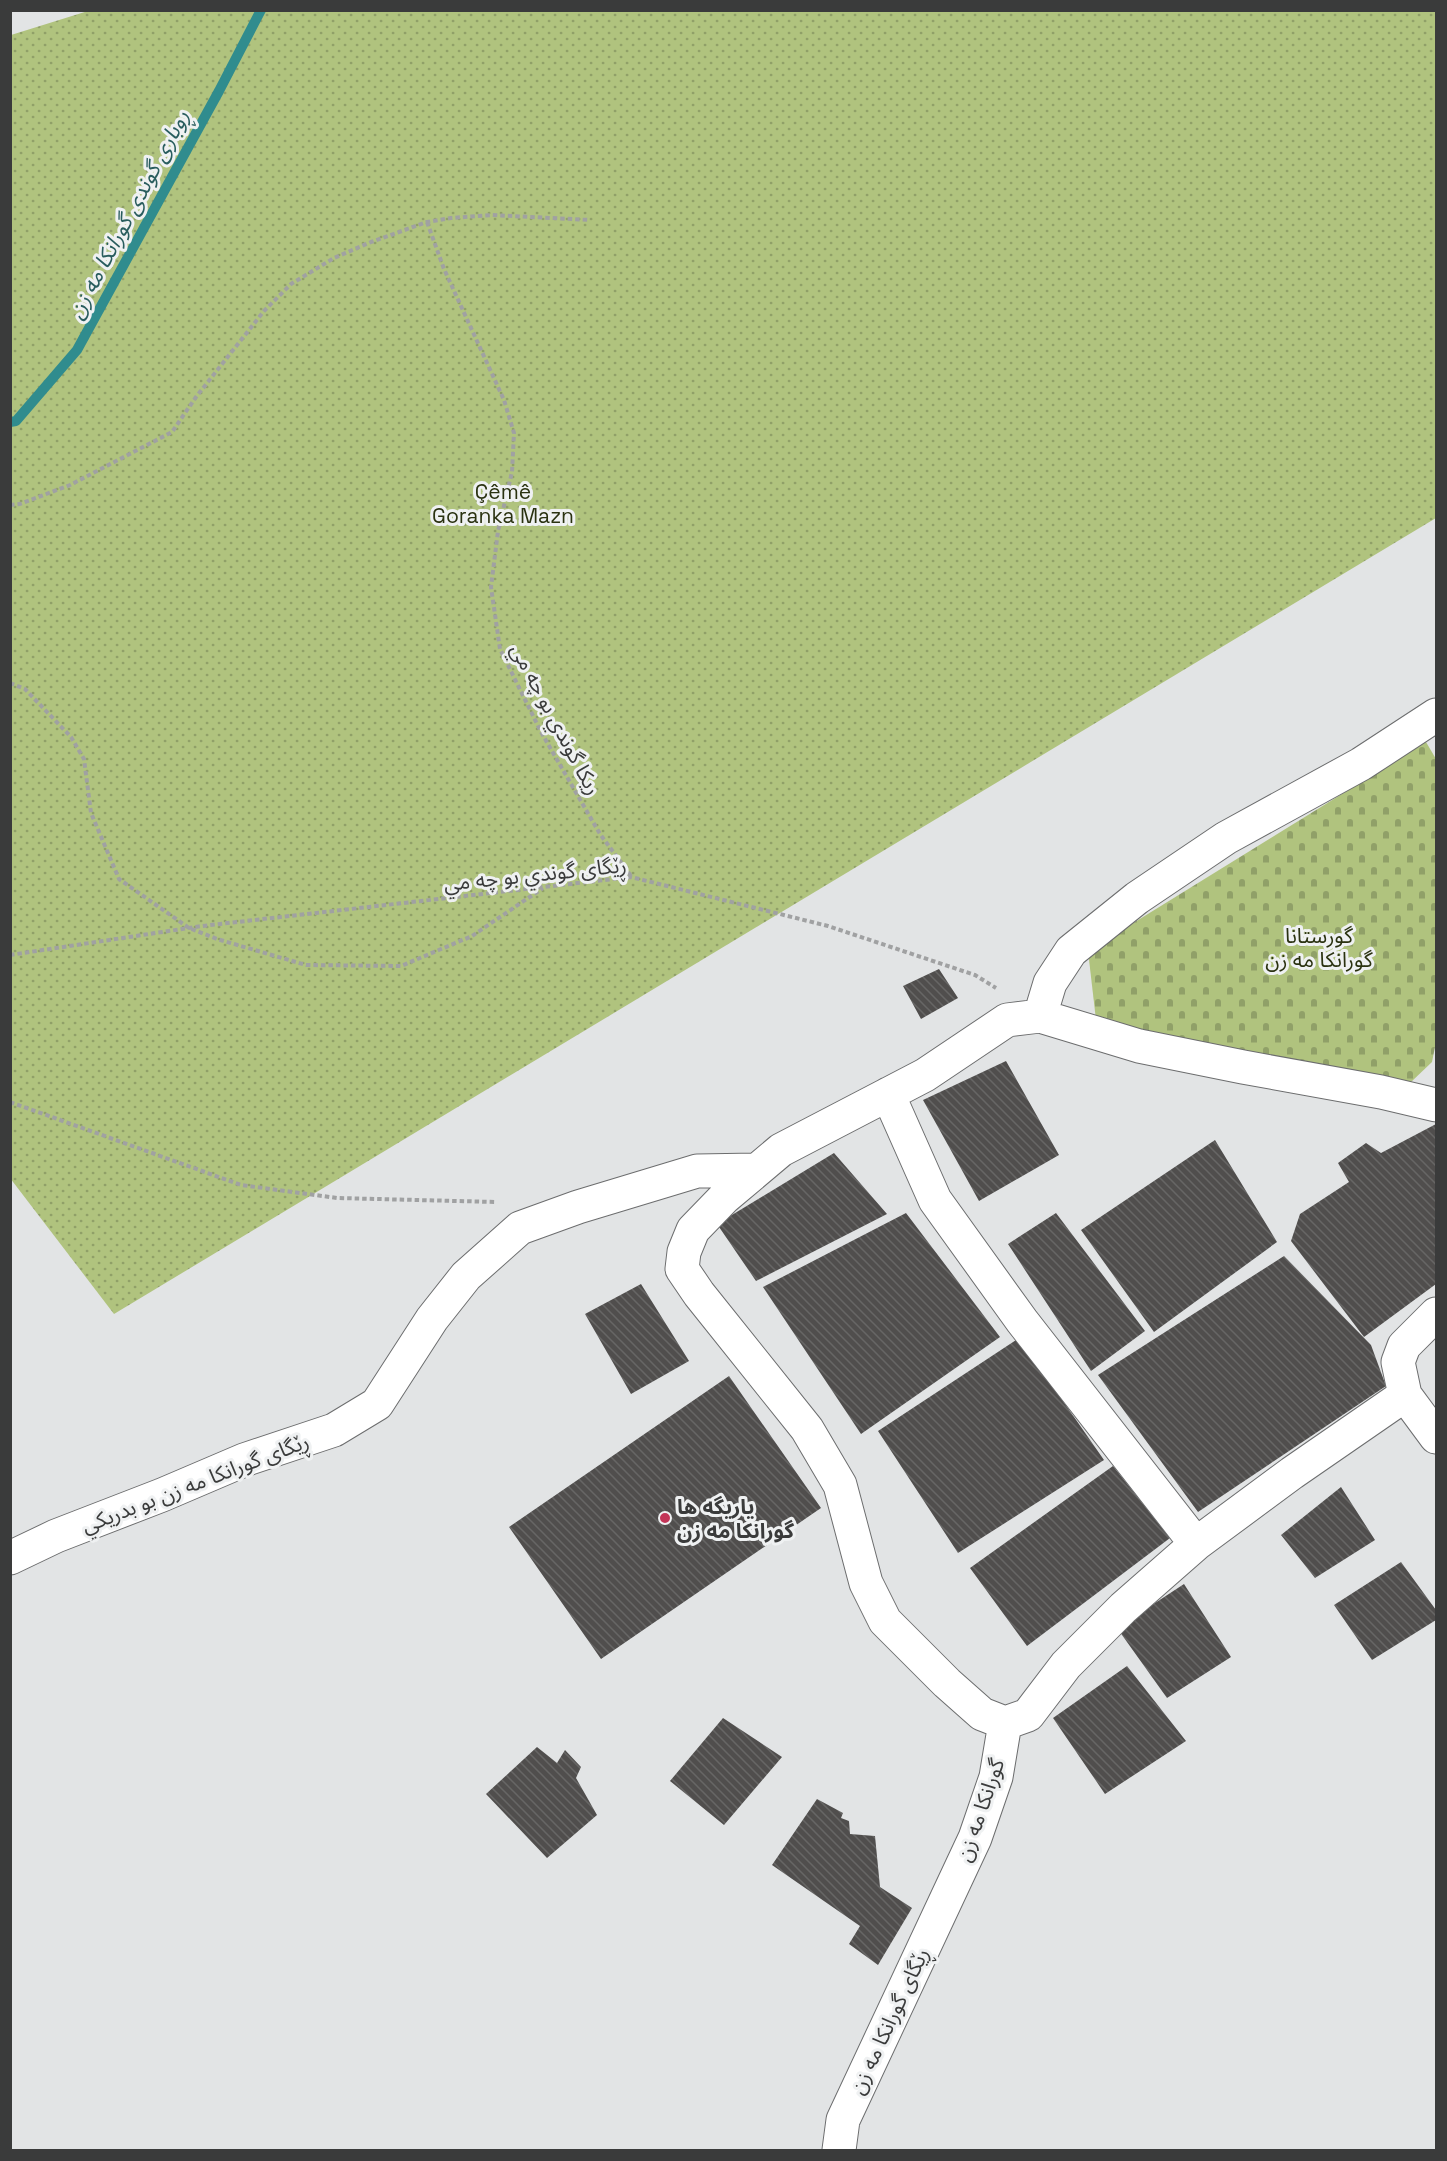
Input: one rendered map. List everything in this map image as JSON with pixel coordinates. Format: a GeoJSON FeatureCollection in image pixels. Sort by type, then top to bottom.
{"type":"FeatureCollection","features":[{"type":"Feature","properties":{"kind":"street"},"geometry":{"type":"LineString","coordinates":[[1040,1016],[1050,983],[1071,951],[1137,898],[1226,838],[1361,764],[1437,715]]}},
{"type":"Feature","properties":{"kind":"street"},"geometry":{"type":"LineString","coordinates":[[1405,1395],[1292,1473],[1196,1544],[1123,1608],[1066,1665],[1028,1715],[1005,1723],[982,1714],[947,1683],[885,1621],[866,1583],[840,1485],[807,1429],[699,1294],[682,1269],[684,1252],[693,1230],[724,1198],[781,1150],[925,1075],[1007,1020],[1040,1016],[1139,1046],[1437,1105]]}},
{"type":"Feature","properties":{"kind":"street"},"geometry":{"type":"LineString","coordinates":[[888,1094],[934,1200],[1022,1321],[1196,1544]]}},
{"type":"Feature","properties":{"kind":"street","name":"ڕێگای گورانكا مه زن بو بدريكي"},"geometry":{"type":"LineString","coordinates":[[10,1558],[56,1536],[162,1496],[244,1460],[334,1430],[377,1404],[432,1319],[466,1276],[520,1227],[697,1171],[756,1170]]}},
{"type":"Feature","properties":{"kind":"street"},"geometry":{"type":"LineString","coordinates":[[1437,1314],[1404,1346],[1398,1362],[1405,1395],[1437,1437]]}},
{"type":"Feature","properties":{"kind":"street","name":"گورانكا مه زن"},"geometry":{"type":"LineString","coordinates":[[947,1895],[975,1838],[996,1777],[1005,1723]]}},
{"type":"Feature","properties":{"kind":"street","name":"ڕێگای گورانكا مه زن"},"geometry":{"type":"LineString","coordinates":[[839,2151],[843,2120],[947,1895]]}},
{"type":"Feature","properties":{"kind":"path"},"geometry":{"type":"LineString","coordinates":[[10,505],[20,504],[70,485],[172,432],[264,311],[291,284],[334,258],[427,222],[451,218],[492,215],[590,220]]}},
{"type":"Feature","properties":{"kind":"path","name":"ريكا گوندي بو چه مي"},"geometry":{"type":"LineString","coordinates":[[427,222],[444,269],[504,400],[514,433],[512,472],[498,531],[491,587],[500,649],[541,732],[600,834],[631,877]]}},
{"type":"Feature","properties":{"kind":"path"},"geometry":{"type":"LineString","coordinates":[[10,682],[25,689],[64,729],[84,759],[91,813],[119,879],[189,928],[217,939],[306,965],[401,966],[472,936],[544,887]]}},
{"type":"Feature","properties":{"kind":"path","name":"ڕێگای گوندي بو چه مي"},"geometry":{"type":"LineString","coordinates":[[10,955],[189,928],[631,877],[828,927],[975,975],[1040,1016]]}},
{"type":"Feature","properties":{"kind":"path"},"geometry":{"type":"LineString","coordinates":[[10,1102],[241,1185],[337,1198],[497,1202]]}},
{"type":"Feature","properties":{"kind":"green space","name":"Çêmê Goranka Mazn"},"geometry":{"type":"Polygon","coordinates":[[[88,11],[1436,11],[1436,518],[114,1314],[10,1178],[11,35],[88,11]]]}},
{"type":"Feature","properties":{"kind":"green space","name":"گورستانا گورانكا مه زن"},"geometry":{"type":"Polygon","coordinates":[[[1426,742],[1436,759],[1436,1042],[1432,1062],[1410,1083],[1197,1046],[1096,1020],[1088,951],[1426,742]]]}},
{"type":"Feature","properties":{"kind":"building"},"geometry":{"type":"Polygon","coordinates":[[[939,969],[958,998],[921,1019],[903,986],[939,969]]]}},
{"type":"Feature","properties":{"kind":"building"},"geometry":{"type":"Polygon","coordinates":[[[1006,1061],[1059,1155],[979,1201],[923,1100],[1006,1061]]]}},
{"type":"Feature","properties":{"kind":"building"},"geometry":{"type":"Polygon","coordinates":[[[1436,1124],[1436,1284],[1364,1337],[1291,1241],[1300,1214],[1349,1182],[1338,1163],[1366,1143],[1381,1153],[1436,1124]]]}},
{"type":"Feature","properties":{"kind":"building"},"geometry":{"type":"Polygon","coordinates":[[[1215,1140],[1277,1242],[1154,1332],[1081,1230],[1215,1140]]]}},
{"type":"Feature","properties":{"kind":"building"},"geometry":{"type":"Polygon","coordinates":[[[834,1153],[887,1214],[756,1281],[717,1224],[834,1153]]]}},
{"type":"Feature","properties":{"kind":"building"},"geometry":{"type":"Polygon","coordinates":[[[906,1213],[1000,1337],[861,1434],[763,1287],[906,1213]]]}},
{"type":"Feature","properties":{"kind":"building"},"geometry":{"type":"Polygon","coordinates":[[[1056,1213],[1145,1331],[1091,1371],[1008,1244],[1056,1213]]]}},
{"type":"Feature","properties":{"kind":"building"},"geometry":{"type":"Polygon","coordinates":[[[1284,1256],[1371,1345],[1386,1386],[1198,1512],[1098,1375],[1284,1256]]]}},
{"type":"Feature","properties":{"kind":"building"},"geometry":{"type":"Polygon","coordinates":[[[641,1284],[689,1361],[631,1394],[585,1314],[641,1284]]]}},
{"type":"Feature","properties":{"kind":"building"},"geometry":{"type":"Polygon","coordinates":[[[1019,1338],[1104,1460],[958,1553],[878,1431],[1019,1338]]]}},
{"type":"Feature","properties":{"kind":"building","name":"ياريگه ها گورانكا مه زن"},"geometry":{"type":"Polygon","coordinates":[[[729,1376],[821,1508],[601,1659],[509,1527],[729,1376]]]}},
{"type":"Feature","properties":{"kind":"building"},"geometry":{"type":"Polygon","coordinates":[[[1113,1466],[1170,1538],[1027,1646],[970,1568],[1113,1466]]]}},
{"type":"Feature","properties":{"kind":"building"},"geometry":{"type":"Polygon","coordinates":[[[1341,1487],[1375,1540],[1315,1578],[1281,1535],[1341,1487]]]}},
{"type":"Feature","properties":{"kind":"building"},"geometry":{"type":"Polygon","coordinates":[[[1401,1562],[1436,1610],[1436,1620],[1372,1660],[1334,1605],[1401,1562]]]}},
{"type":"Feature","properties":{"kind":"building"},"geometry":{"type":"Polygon","coordinates":[[[1184,1584],[1231,1657],[1167,1698],[1117,1628],[1184,1584]]]}},
{"type":"Feature","properties":{"kind":"building"},"geometry":{"type":"Polygon","coordinates":[[[1127,1666],[1186,1741],[1105,1794],[1053,1718],[1127,1666]]]}},
{"type":"Feature","properties":{"kind":"building"},"geometry":{"type":"Polygon","coordinates":[[[723,1718],[782,1757],[724,1825],[670,1781],[723,1718]]]}},
{"type":"Feature","properties":{"kind":"building"},"geometry":{"type":"Polygon","coordinates":[[[537,1747],[557,1763],[565,1750],[581,1767],[576,1778],[597,1815],[547,1858],[486,1794],[537,1747]]]}},
{"type":"Feature","properties":{"kind":"building"},"geometry":{"type":"Polygon","coordinates":[[[817,1799],[843,1813],[841,1818],[849,1821],[850,1834],[875,1836],[880,1887],[912,1908],[878,1965],[849,1944],[860,1926],[772,1865],[817,1799]]]}},
{"type":"Feature","properties":{"kind":"waterway","name":"ڕوباری گوندی گورانكا مه زن"},"geometry":{"type":"LineString","coordinates":[[10,422],[16,421],[77,350],[261,10]]}},
{"type":"Feature","properties":{"kind":"place","name":"ياريگه ها گورانكا مه زن"},"geometry":{"type":"Point","coordinates":[665,1518]}}]}
